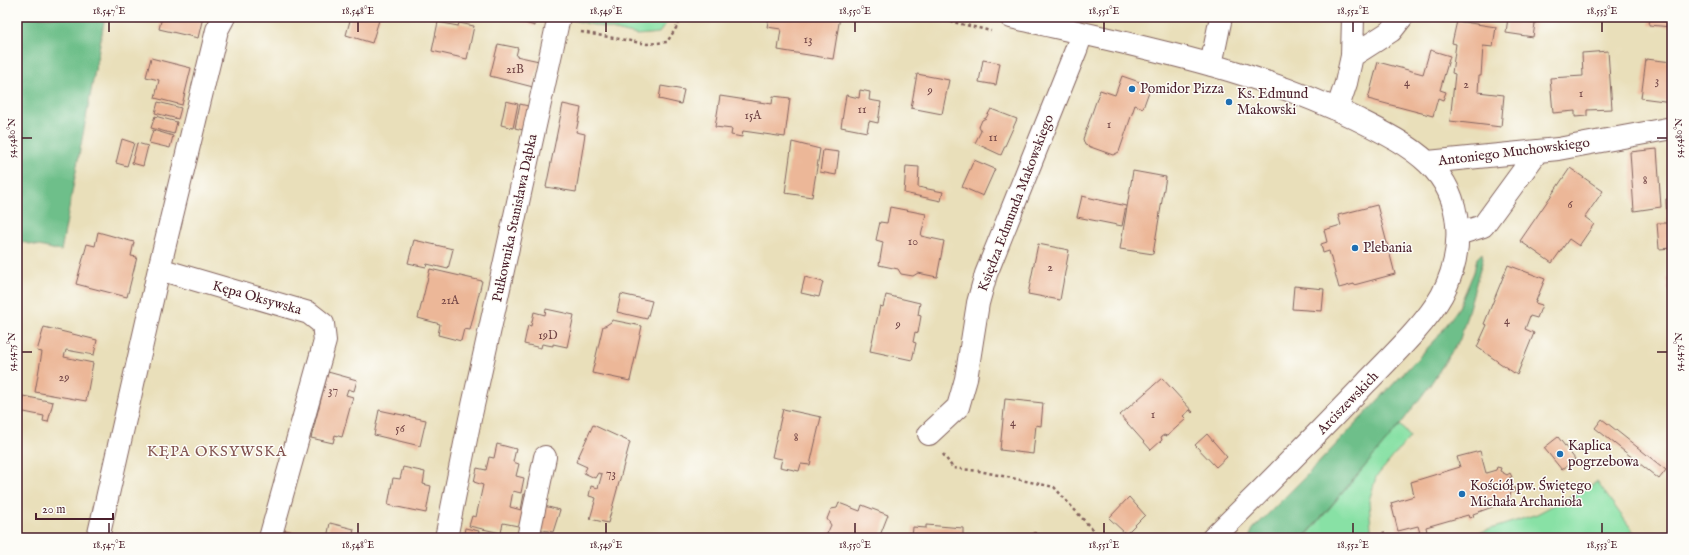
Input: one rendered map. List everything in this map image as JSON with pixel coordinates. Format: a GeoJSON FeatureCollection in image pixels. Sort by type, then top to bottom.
{"type":"FeatureCollection","features":[{"type":"Feature","properties":{"kind":"street"},"geometry":{"type":"LineString","coordinates":[[98,538],[159,269],[217,30],[224,17]]}},
{"type":"Feature","properties":{"kind":"street"},"geometry":{"type":"LineString","coordinates":[[1011,17],[1211,65],[1293,91],[1376,129],[1428,162],[1439,176],[1447,188],[1455,208],[1458,242],[1483,226],[1537,152]]}},
{"type":"Feature","properties":{"kind":"street"},"geometry":{"type":"LineString","coordinates":[[1211,65],[1221,17]]}},
{"type":"Feature","properties":{"kind":"street"},"geometry":{"type":"LineString","coordinates":[[1337,110],[1346,83],[1352,56],[1353,17]]}},
{"type":"Feature","properties":{"kind":"street"},"geometry":{"type":"LineString","coordinates":[[1352,56],[1391,31],[1402,17]]}},
{"type":"Feature","properties":{"kind":"street","name":"Pułkownika Stanisława Dąbka"},"geometry":{"type":"LineString","coordinates":[[446,538],[470,419],[558,22]]}},
{"type":"Feature","properties":{"kind":"street","name":"Księdza Edmunda Makowskiego"},"geometry":{"type":"LineString","coordinates":[[929,434],[958,407],[966,379],[978,303],[986,274],[1082,33]]}},
{"type":"Feature","properties":{"kind":"street","name":"Antoniego Muchowskiego"},"geometry":{"type":"LineString","coordinates":[[1428,162],[1537,152],[1672,128]]}},
{"type":"Feature","properties":{"kind":"street","name":"Arciszewskich"},"geometry":{"type":"LineString","coordinates":[[1214,538],[1294,459],[1391,357],[1421,323],[1441,297],[1453,267],[1458,242]]}},
{"type":"Feature","properties":{"kind":"street","name":"Kępa Oksywska"},"geometry":{"type":"LineString","coordinates":[[159,269],[309,313],[324,324],[325,341],[270,538]]}},
{"type":"Feature","properties":{"kind":"street"},"geometry":{"type":"LineString","coordinates":[[528,538],[545,457]]}},
{"type":"Feature","properties":{"kind":"path"},"geometry":{"type":"LineString","coordinates":[[558,22],[646,44],[667,42],[678,25],[681,17]]}},
{"type":"Feature","properties":{"kind":"path"},"geometry":{"type":"LineString","coordinates":[[929,434],[953,468],[979,471],[1054,487],[1100,538]]}},
{"type":"Feature","properties":{"kind":"path"},"geometry":{"type":"LineString","coordinates":[[1380,538],[1384,532]]}},
{"type":"Feature","properties":{"kind":"green space"},"geometry":{"type":"Polygon","coordinates":[[[17,17],[105,17],[61,251],[17,241],[17,17]]]}},
{"type":"Feature","properties":{"kind":"green space"},"geometry":{"type":"Polygon","coordinates":[[[569,17],[671,17],[659,33],[637,35],[568,19],[569,17]]]}},
{"type":"Feature","properties":{"kind":"green space"},"geometry":{"type":"Polygon","coordinates":[[[1482,253],[1483,259],[1460,339],[1430,385],[1400,425],[1306,535],[1298,538],[1249,538],[1253,529],[1309,473],[1438,337],[1459,307],[1474,272],[1477,258],[1482,253]]]}},
{"type":"Feature","properties":{"kind":"green space"},"geometry":{"type":"Polygon","coordinates":[[[1400,425],[1410,437],[1376,477],[1369,501],[1371,528],[1374,538],[1298,538],[1307,535],[1400,425]]]}},
{"type":"Feature","properties":{"kind":"green space"},"geometry":{"type":"Polygon","coordinates":[[[1597,482],[1638,538],[1463,538],[1537,514],[1597,482]]]}},
{"type":"Feature","properties":{"kind":"building"},"geometry":{"type":"Polygon","coordinates":[[[162,17],[203,17],[198,38],[159,29],[162,17]]]}},
{"type":"Feature","properties":{"kind":"building"},"geometry":{"type":"Polygon","coordinates":[[[351,17],[380,17],[372,43],[346,35],[351,17]]]}},
{"type":"Feature","properties":{"kind":"building"},"geometry":{"type":"Polygon","coordinates":[[[511,17],[537,17],[535,26],[515,20],[511,17]]]}},
{"type":"Feature","properties":{"kind":"building"},"geometry":{"type":"Polygon","coordinates":[[[769,17],[840,17],[833,59],[778,50],[781,29],[767,27],[769,17]]]}},
{"type":"Feature","properties":{"kind":"building"},"geometry":{"type":"Polygon","coordinates":[[[1508,17],[1536,17],[1533,37],[1506,33],[1508,17]]]}},
{"type":"Feature","properties":{"kind":"building"},"geometry":{"type":"Polygon","coordinates":[[[1650,17],[1671,17],[1671,27],[1649,25],[1650,17]]]}},
{"type":"Feature","properties":{"kind":"building"},"geometry":{"type":"Polygon","coordinates":[[[1457,21],[1496,27],[1493,47],[1483,46],[1481,76],[1479,76],[1478,92],[1504,95],[1501,127],[1450,121],[1455,74],[1452,73],[1456,44],[1452,43],[1457,21]]]}},
{"type":"Feature","properties":{"kind":"building"},"geometry":{"type":"Polygon","coordinates":[[[438,22],[458,26],[459,23],[474,26],[467,59],[432,51],[438,22]]]}},
{"type":"Feature","properties":{"kind":"building"},"geometry":{"type":"Polygon","coordinates":[[[498,44],[518,48],[516,56],[539,61],[533,87],[490,76],[498,44]]]}},
{"type":"Feature","properties":{"kind":"building"},"geometry":{"type":"Polygon","coordinates":[[[1430,50],[1450,56],[1440,90],[1446,92],[1443,100],[1438,98],[1433,116],[1368,99],[1378,62],[1423,74],[1430,50]]]}},
{"type":"Feature","properties":{"kind":"building"},"geometry":{"type":"Polygon","coordinates":[[[1608,51],[1612,109],[1587,110],[1587,116],[1575,117],[1575,111],[1553,113],[1550,78],[1583,76],[1582,53],[1608,51]]]}},
{"type":"Feature","properties":{"kind":"building"},"geometry":{"type":"Polygon","coordinates":[[[151,58],[191,68],[182,105],[155,98],[159,80],[146,77],[151,58]]]}},
{"type":"Feature","properties":{"kind":"building"},"geometry":{"type":"Polygon","coordinates":[[[1646,59],[1672,62],[1672,102],[1641,98],[1646,59]]]}},
{"type":"Feature","properties":{"kind":"building"},"geometry":{"type":"Polygon","coordinates":[[[983,60],[1000,63],[996,85],[979,82],[983,60]]]}},
{"type":"Feature","properties":{"kind":"building"},"geometry":{"type":"Polygon","coordinates":[[[917,74],[949,80],[942,114],[911,108],[917,74]]]}},
{"type":"Feature","properties":{"kind":"building"},"geometry":{"type":"Polygon","coordinates":[[[1122,76],[1151,86],[1143,108],[1135,105],[1119,152],[1113,155],[1085,145],[1083,139],[1100,90],[1115,95],[1122,76]]]}},
{"type":"Feature","properties":{"kind":"building"},"geometry":{"type":"Polygon","coordinates":[[[661,86],[684,90],[681,104],[659,99],[661,86]]]}},
{"type":"Feature","properties":{"kind":"building"},"geometry":{"type":"Polygon","coordinates":[[[860,90],[870,92],[869,100],[881,102],[878,123],[869,121],[867,132],[841,127],[846,95],[859,98],[860,90]]]}},
{"type":"Feature","properties":{"kind":"building"},"geometry":{"type":"Polygon","coordinates":[[[720,96],[772,104],[773,96],[790,98],[785,137],[743,131],[742,137],[731,135],[732,129],[715,127],[720,96]]]}},
{"type":"Feature","properties":{"kind":"building"},"geometry":{"type":"Polygon","coordinates":[[[506,101],[518,104],[513,128],[501,125],[506,101]]]}},
{"type":"Feature","properties":{"kind":"building"},"geometry":{"type":"Polygon","coordinates":[[[158,102],[181,108],[178,119],[155,113],[158,102]]]}},
{"type":"Feature","properties":{"kind":"building"},"geometry":{"type":"Polygon","coordinates":[[[520,104],[532,107],[527,131],[515,128],[520,104]]]}},
{"type":"Feature","properties":{"kind":"building"},"geometry":{"type":"Polygon","coordinates":[[[563,104],[581,108],[576,132],[585,134],[576,192],[546,187],[563,104]]]}},
{"type":"Feature","properties":{"kind":"building"},"geometry":{"type":"Polygon","coordinates":[[[991,109],[1017,119],[1001,155],[975,143],[981,131],[979,127],[982,120],[986,118],[991,109]]]}},
{"type":"Feature","properties":{"kind":"building"},"geometry":{"type":"Polygon","coordinates":[[[155,116],[177,122],[174,134],[151,128],[155,116]]]}},
{"type":"Feature","properties":{"kind":"building"},"geometry":{"type":"Polygon","coordinates":[[[153,130],[173,136],[170,148],[149,143],[153,130]]]}},
{"type":"Feature","properties":{"kind":"building"},"geometry":{"type":"Polygon","coordinates":[[[122,139],[134,143],[127,166],[116,163],[122,139]]]}},
{"type":"Feature","properties":{"kind":"building"},"geometry":{"type":"Polygon","coordinates":[[[792,142],[820,149],[812,197],[785,193],[792,142]]]}},
{"type":"Feature","properties":{"kind":"building"},"geometry":{"type":"Polygon","coordinates":[[[137,143],[148,146],[143,166],[132,163],[137,143]]]}},
{"type":"Feature","properties":{"kind":"building"},"geometry":{"type":"Polygon","coordinates":[[[1657,149],[1661,207],[1634,211],[1630,152],[1657,149]]]}},
{"type":"Feature","properties":{"kind":"building"},"geometry":{"type":"Polygon","coordinates":[[[823,150],[839,152],[836,175],[820,172],[823,150]]]}},
{"type":"Feature","properties":{"kind":"building"},"geometry":{"type":"Polygon","coordinates":[[[974,160],[995,169],[983,196],[962,187],[974,160]]]}},
{"type":"Feature","properties":{"kind":"building"},"geometry":{"type":"Polygon","coordinates":[[[906,166],[919,167],[918,187],[943,192],[941,201],[904,193],[906,166]]]}},
{"type":"Feature","properties":{"kind":"building"},"geometry":{"type":"Polygon","coordinates":[[[1570,168],[1603,191],[1585,217],[1594,224],[1579,246],[1569,239],[1552,263],[1520,241],[1570,168]]]}},
{"type":"Feature","properties":{"kind":"building"},"geometry":{"type":"Polygon","coordinates":[[[1133,171],[1166,177],[1153,254],[1120,249],[1133,171]]]}},
{"type":"Feature","properties":{"kind":"building"},"geometry":{"type":"Polygon","coordinates":[[[1082,196],[1126,206],[1122,226],[1077,217],[1082,196]]]}},
{"type":"Feature","properties":{"kind":"building"},"geometry":{"type":"Polygon","coordinates":[[[1666,199],[1672,199],[1672,248],[1659,249],[1657,223],[1667,223],[1666,199]]]}},
{"type":"Feature","properties":{"kind":"building","name":"Plebania"},"geometry":{"type":"Polygon","coordinates":[[[1377,205],[1395,274],[1339,288],[1329,251],[1323,253],[1321,244],[1327,242],[1324,230],[1341,225],[1338,215],[1377,205]]]}},
{"type":"Feature","properties":{"kind":"building"},"geometry":{"type":"Polygon","coordinates":[[[890,207],[926,214],[921,236],[944,241],[937,277],[918,273],[913,276],[901,274],[898,269],[879,265],[883,242],[876,240],[880,222],[887,223],[890,207]]]}},
{"type":"Feature","properties":{"kind":"building"},"geometry":{"type":"Polygon","coordinates":[[[98,232],[134,242],[131,256],[137,257],[127,297],[76,284],[87,244],[95,246],[98,232]]]}},
{"type":"Feature","properties":{"kind":"building"},"geometry":{"type":"Polygon","coordinates":[[[414,240],[453,249],[448,269],[427,264],[426,267],[408,263],[414,240]]]}},
{"type":"Feature","properties":{"kind":"building"},"geometry":{"type":"Polygon","coordinates":[[[1038,244],[1069,250],[1060,300],[1028,294],[1038,244]]]}},
{"type":"Feature","properties":{"kind":"building"},"geometry":{"type":"Polygon","coordinates":[[[1508,265],[1545,279],[1535,303],[1542,305],[1537,318],[1530,316],[1525,329],[1534,333],[1517,375],[1477,347],[1487,325],[1484,324],[1508,265]]]}},
{"type":"Feature","properties":{"kind":"building"},"geometry":{"type":"Polygon","coordinates":[[[430,269],[482,281],[470,330],[464,329],[461,341],[438,335],[440,324],[418,318],[430,269]]]}},
{"type":"Feature","properties":{"kind":"building"},"geometry":{"type":"Polygon","coordinates":[[[805,277],[823,282],[819,297],[801,293],[805,277]]]}},
{"type":"Feature","properties":{"kind":"building"},"geometry":{"type":"Polygon","coordinates":[[[1667,277],[1672,277],[1672,290],[1667,290],[1667,277]]]}},
{"type":"Feature","properties":{"kind":"building"},"geometry":{"type":"Polygon","coordinates":[[[1294,286],[1324,289],[1322,311],[1292,309],[1294,286]]]}},
{"type":"Feature","properties":{"kind":"building"},"geometry":{"type":"Polygon","coordinates":[[[621,294],[652,301],[647,319],[617,312],[621,294]]]}},
{"type":"Feature","properties":{"kind":"building"},"geometry":{"type":"Polygon","coordinates":[[[886,295],[920,303],[918,315],[921,316],[918,333],[915,332],[913,342],[916,343],[912,360],[870,351],[880,306],[883,307],[886,295]]]}},
{"type":"Feature","properties":{"kind":"building"},"geometry":{"type":"Polygon","coordinates":[[[546,309],[574,315],[567,347],[553,344],[553,346],[542,344],[541,348],[524,344],[528,325],[531,326],[534,312],[545,315],[546,309]]]}},
{"type":"Feature","properties":{"kind":"building"},"geometry":{"type":"Polygon","coordinates":[[[612,320],[642,326],[630,381],[592,373],[603,326],[612,320]]]}},
{"type":"Feature","properties":{"kind":"building"},"geometry":{"type":"Polygon","coordinates":[[[44,327],[97,340],[94,355],[66,350],[64,357],[93,363],[86,401],[35,392],[42,352],[37,351],[44,327]]]}},
{"type":"Feature","properties":{"kind":"building"},"geometry":{"type":"Polygon","coordinates":[[[328,372],[357,380],[354,391],[348,389],[346,395],[353,397],[342,437],[335,435],[333,443],[311,438],[328,372]]]}},
{"type":"Feature","properties":{"kind":"building"},"geometry":{"type":"Polygon","coordinates":[[[1162,378],[1193,412],[1192,413],[1190,410],[1183,416],[1186,419],[1167,436],[1164,435],[1161,437],[1162,440],[1151,450],[1120,415],[1162,378]]]}},
{"type":"Feature","properties":{"kind":"building"},"geometry":{"type":"Polygon","coordinates":[[[23,396],[53,402],[48,422],[43,421],[44,416],[19,411],[23,396]]]}},
{"type":"Feature","properties":{"kind":"building"},"geometry":{"type":"Polygon","coordinates":[[[1005,399],[1043,403],[1041,426],[1036,425],[1033,454],[1000,450],[1005,399]]]}},
{"type":"Feature","properties":{"kind":"building"},"geometry":{"type":"Polygon","coordinates":[[[783,409],[821,417],[810,465],[801,464],[799,471],[780,467],[782,459],[772,457],[783,409]]]}},
{"type":"Feature","properties":{"kind":"building"},"geometry":{"type":"Polygon","coordinates":[[[379,410],[426,420],[420,446],[374,435],[379,410]]]}},
{"type":"Feature","properties":{"kind":"building"},"geometry":{"type":"Polygon","coordinates":[[[1602,419],[1666,470],[1659,479],[1595,428],[1602,419]]]}},
{"type":"Feature","properties":{"kind":"building"},"geometry":{"type":"Polygon","coordinates":[[[593,425],[630,442],[608,523],[590,519],[596,498],[589,496],[591,486],[598,488],[602,474],[598,473],[595,478],[584,473],[587,467],[576,462],[593,425]]]}},
{"type":"Feature","properties":{"kind":"building"},"geometry":{"type":"Polygon","coordinates":[[[1207,434],[1227,457],[1216,467],[1195,445],[1207,434]]]}},
{"type":"Feature","properties":{"kind":"building","name":"Kaplica pogrzebowa"},"geometry":{"type":"Polygon","coordinates":[[[1558,437],[1575,459],[1562,470],[1544,448],[1558,437]]]}},
{"type":"Feature","properties":{"kind":"building"},"geometry":{"type":"Polygon","coordinates":[[[497,444],[516,449],[513,462],[519,464],[516,476],[524,478],[521,493],[513,491],[510,507],[521,510],[524,494],[529,496],[523,527],[503,523],[501,533],[469,526],[472,516],[476,517],[483,485],[474,482],[477,468],[486,470],[489,457],[494,458],[497,444]]]}},
{"type":"Feature","properties":{"kind":"building","name":"Kościół pw. Świętego Michała Archanioła"},"geometry":{"type":"Polygon","coordinates":[[[1480,451],[1486,473],[1496,470],[1497,467],[1501,468],[1500,471],[1507,475],[1510,473],[1512,477],[1509,478],[1512,488],[1515,488],[1514,492],[1511,492],[1510,501],[1508,504],[1506,502],[1473,514],[1474,517],[1469,518],[1468,515],[1426,527],[1427,532],[1420,533],[1418,526],[1398,531],[1391,503],[1414,496],[1411,482],[1460,467],[1457,457],[1480,451]]]}},
{"type":"Feature","properties":{"kind":"building"},"geometry":{"type":"Polygon","coordinates":[[[403,467],[425,472],[423,484],[431,486],[426,513],[388,505],[393,478],[400,479],[403,467]]]}},
{"type":"Feature","properties":{"kind":"building"},"geometry":{"type":"Polygon","coordinates":[[[1129,497],[1145,515],[1126,534],[1109,518],[1129,497]]]}},
{"type":"Feature","properties":{"kind":"building"},"geometry":{"type":"Polygon","coordinates":[[[839,503],[860,511],[862,505],[888,515],[879,538],[832,538],[826,536],[831,525],[827,519],[831,509],[837,508],[839,503]]]}},
{"type":"Feature","properties":{"kind":"building"},"geometry":{"type":"Polygon","coordinates":[[[544,506],[560,510],[553,532],[538,529],[544,506]]]}},
{"type":"Feature","properties":{"kind":"building"},"geometry":{"type":"Polygon","coordinates":[[[330,523],[354,529],[352,538],[327,538],[330,523]]]}},
{"type":"Feature","properties":{"kind":"building"},"geometry":{"type":"Polygon","coordinates":[[[926,525],[963,528],[963,538],[912,538],[913,527],[926,528],[926,525]]]}},
{"type":"Feature","properties":{"kind":"building"},"geometry":{"type":"Polygon","coordinates":[[[465,528],[479,531],[477,538],[463,538],[465,528]]]}},
{"type":"Feature","properties":{"kind":"building"},"geometry":{"type":"Polygon","coordinates":[[[285,530],[315,537],[315,538],[283,538],[285,530]]]}},
{"type":"Feature","properties":{"kind":"building"},"geometry":{"type":"Polygon","coordinates":[[[1035,532],[1041,538],[1029,538],[1035,532]]]}},
{"type":"Feature","properties":{"kind":"place","name":"Pomidor Pizza"},"geometry":{"type":"Point","coordinates":[1132,89]}},
{"type":"Feature","properties":{"kind":"place","name":"Ks. Edmund Makowski"},"geometry":{"type":"Point","coordinates":[1229,102]}},
{"type":"Feature","properties":{"kind":"place","name":"Plebania"},"geometry":{"type":"Point","coordinates":[1355,248]}},
{"type":"Feature","properties":{"kind":"place","name":"Kaplica pogrzebowa"},"geometry":{"type":"Point","coordinates":[1560,454]}},
{"type":"Feature","properties":{"kind":"place","name":"Kościół pw. Świętego Michała Archanioła"},"geometry":{"type":"Point","coordinates":[1462,494]}},
{"type":"Feature","properties":{"kind":"district","name":"KĘPA OKSYWSKA"},"geometry":{"type":"Point","coordinates":[217,451]}}]}
